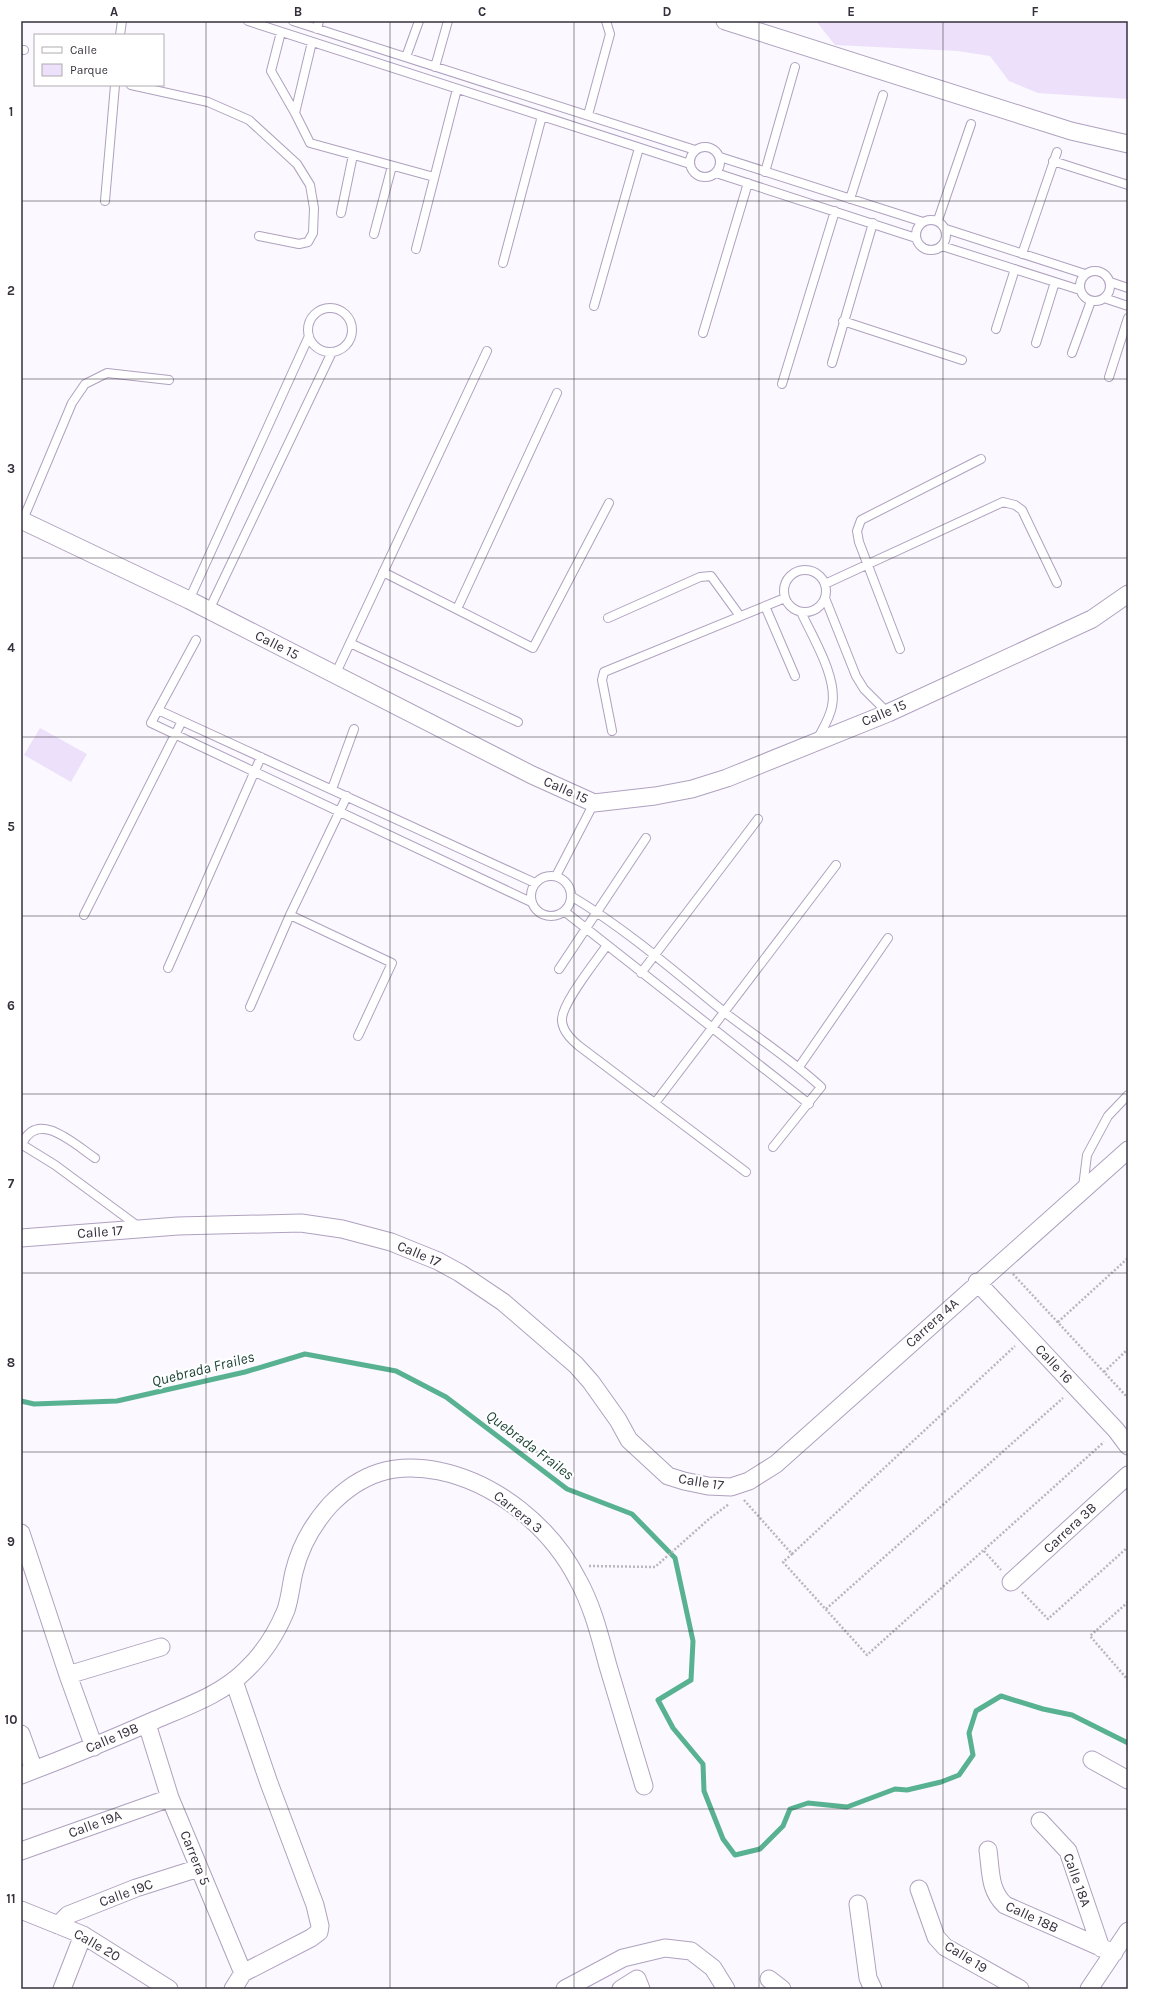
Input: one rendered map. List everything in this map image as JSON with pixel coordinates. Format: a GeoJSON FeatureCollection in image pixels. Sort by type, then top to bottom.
{"type":"FeatureCollection","features":[{"type":"Feature","properties":{"kind":"street"},"geometry":{"type":"LineString","coordinates":[[725,21],[1071,131],[1128,144]]}},
{"type":"Feature","properties":{"kind":"street","name":"Calle 15"},"geometry":{"type":"LineString","coordinates":[[21,521],[189,600],[532,775],[594,803],[655,796],[692,789],[728,778],[888,712],[1092,619],[1128,594]]}},
{"type":"Feature","properties":{"kind":"street","name":"Carrera 4A"},"geometry":{"type":"LineString","coordinates":[[735,1491],[776,1464],[978,1282],[1128,1150]]}},
{"type":"Feature","properties":{"kind":"street","name":"Calle 17"},"geometry":{"type":"LineString","coordinates":[[21,1238],[178,1226],[301,1223],[342,1229],[391,1242],[438,1261],[460,1273],[502,1302],[576,1366],[605,1401],[629,1440],[668,1476],[684,1481],[735,1491]]}},
{"type":"Feature","properties":{"kind":"street","name":"Calle 16"},"geometry":{"type":"LineString","coordinates":[[978,1282],[1116,1430],[1128,1446]]}},
{"type":"Feature","properties":{"kind":"street","name":"Carrera 3"},"geometry":{"type":"LineString","coordinates":[[203,1700],[234,1681],[259,1656],[279,1626],[291,1592],[297,1561],[310,1532],[320,1518],[341,1495],[354,1485],[382,1470],[400,1468],[436,1470],[470,1480],[486,1487],[516,1507],[543,1532],[570,1566],[594,1614],[644,1786]]}},
{"type":"Feature","properties":{"kind":"street","name":"Carrera 3B"},"geometry":{"type":"LineString","coordinates":[[1011,1582],[1128,1475]]}},
{"type":"Feature","properties":{"kind":"street"},"geometry":{"type":"LineString","coordinates":[[21,1533],[68,1675],[94,1747]]}},
{"type":"Feature","properties":{"kind":"street"},"geometry":{"type":"LineString","coordinates":[[68,1675],[161,1647]]}},
{"type":"Feature","properties":{"kind":"street"},"geometry":{"type":"LineString","coordinates":[[233,1989],[243,1974],[311,1938],[319,1932],[320,1926],[315,1906],[269,1783],[234,1681]]}},
{"type":"Feature","properties":{"kind":"street","name":"Calle 19B"},"geometry":{"type":"LineString","coordinates":[[28,1772],[94,1747],[203,1700]]}},
{"type":"Feature","properties":{"kind":"street","name":"Carrera 5"},"geometry":{"type":"LineString","coordinates":[[147,1724],[170,1798],[243,1974]]}},
{"type":"Feature","properties":{"kind":"street"},"geometry":{"type":"LineString","coordinates":[[21,1734],[28,1772]]}},
{"type":"Feature","properties":{"kind":"street"},"geometry":{"type":"LineString","coordinates":[[1092,1760],[1128,1780]]}},
{"type":"Feature","properties":{"kind":"street","name":"Calle 19A"},"geometry":{"type":"LineString","coordinates":[[21,1851],[170,1798]]}},
{"type":"Feature","properties":{"kind":"street","name":"Calle 18A"},"geometry":{"type":"LineString","coordinates":[[1040,1821],[1068,1851],[1107,1950]]}},
{"type":"Feature","properties":{"kind":"street","name":"Calle 18B"},"geometry":{"type":"LineString","coordinates":[[988,1850],[993,1889],[996,1897],[1005,1905],[1107,1950]]}},
{"type":"Feature","properties":{"kind":"street","name":"Calle 19C"},"geometry":{"type":"LineString","coordinates":[[58,1925],[68,1915],[136,1888],[199,1868]]}},
{"type":"Feature","properties":{"kind":"street","name":"Calle 19"},"geometry":{"type":"LineString","coordinates":[[919,1889],[936,1937],[945,1947],[1020,1989]]}},
{"type":"Feature","properties":{"kind":"street"},"geometry":{"type":"LineString","coordinates":[[858,1904],[868,1978],[873,1989]]}},
{"type":"Feature","properties":{"kind":"street","name":"Calle 20"},"geometry":{"type":"LineString","coordinates":[[21,1910],[82,1935],[169,1989]]}},
{"type":"Feature","properties":{"kind":"street"},"geometry":{"type":"LineString","coordinates":[[1089,1989],[1107,1950],[1128,1931]]}},
{"type":"Feature","properties":{"kind":"street"},"geometry":{"type":"LineString","coordinates":[[62,1989],[82,1935]]}},
{"type":"Feature","properties":{"kind":"street"},"geometry":{"type":"LineString","coordinates":[[565,1989],[623,1958],[665,1948],[691,1952],[714,1968],[726,1989]]}},
{"type":"Feature","properties":{"kind":"street"},"geometry":{"type":"LineString","coordinates":[[621,1989],[639,1984]]}},
{"type":"Feature","properties":{"kind":"lane"},"geometry":{"type":"LineString","coordinates":[[120,34],[122,21]]}},
{"type":"Feature","properties":{"kind":"lane"},"geometry":{"type":"LineString","coordinates":[[248,21],[690,164]]}},
{"type":"Feature","properties":{"kind":"lane"},"geometry":{"type":"LineString","coordinates":[[293,21],[318,25],[406,57],[696,150]]}},
{"type":"Feature","properties":{"kind":"lane"},"geometry":{"type":"LineString","coordinates":[[406,57],[419,21]]}},
{"type":"Feature","properties":{"kind":"lane"},"geometry":{"type":"LineString","coordinates":[[435,66],[448,21]]}},
{"type":"Feature","properties":{"kind":"lane"},"geometry":{"type":"LineString","coordinates":[[588,115],[610,34],[606,21]]}},
{"type":"Feature","properties":{"kind":"lane"},"geometry":{"type":"LineString","coordinates":[[281,32],[271,71],[310,143],[434,177]]}},
{"type":"Feature","properties":{"kind":"lane"},"geometry":{"type":"LineString","coordinates":[[295,113],[312,42]]}},
{"type":"Feature","properties":{"kind":"lane"},"geometry":{"type":"LineString","coordinates":[[765,172],[795,67]]}},
{"type":"Feature","properties":{"kind":"lane"},"geometry":{"type":"LineString","coordinates":[[105,201],[115,86]]}},
{"type":"Feature","properties":{"kind":"lane"},"geometry":{"type":"LineString","coordinates":[[136,86],[208,102],[249,120],[296,164],[310,185],[314,208],[313,233],[308,242],[299,244],[259,236]]}},
{"type":"Feature","properties":{"kind":"lane"},"geometry":{"type":"LineString","coordinates":[[416,249],[457,89]]}},
{"type":"Feature","properties":{"kind":"lane"},"geometry":{"type":"LineString","coordinates":[[850,199],[883,95]]}},
{"type":"Feature","properties":{"kind":"lane"},"geometry":{"type":"LineString","coordinates":[[503,263],[542,116]]}},
{"type":"Feature","properties":{"kind":"lane"},"geometry":{"type":"LineString","coordinates":[[938,220],[971,124]]}},
{"type":"Feature","properties":{"kind":"lane"},"geometry":{"type":"LineString","coordinates":[[700,147],[710,147],[718,153],[720,157],[720,165],[716,173],[707,177],[698,175],[691,169],[691,156],[700,147]]}},
{"type":"Feature","properties":{"kind":"lane"},"geometry":{"type":"LineString","coordinates":[[594,306],[639,148]]}},
{"type":"Feature","properties":{"kind":"lane"},"geometry":{"type":"LineString","coordinates":[[1022,254],[1057,152]]}},
{"type":"Feature","properties":{"kind":"lane"},"geometry":{"type":"LineString","coordinates":[[341,213],[353,155]]}},
{"type":"Feature","properties":{"kind":"lane"},"geometry":{"type":"LineString","coordinates":[[720,157],[923,222]]}},
{"type":"Feature","properties":{"kind":"lane"},"geometry":{"type":"LineString","coordinates":[[1053,161],[1128,186]]}},
{"type":"Feature","properties":{"kind":"lane"},"geometry":{"type":"LineString","coordinates":[[374,234],[392,166]]}},
{"type":"Feature","properties":{"kind":"lane"},"geometry":{"type":"LineString","coordinates":[[716,173],[916,238]]}},
{"type":"Feature","properties":{"kind":"lane"},"geometry":{"type":"LineString","coordinates":[[703,334],[748,183]]}},
{"type":"Feature","properties":{"kind":"lane"},"geometry":{"type":"LineString","coordinates":[[782,384],[835,211]]}},
{"type":"Feature","properties":{"kind":"lane"},"geometry":{"type":"LineString","coordinates":[[946,229],[946,238],[942,246],[933,250],[920,246],[916,238],[917,229],[923,222],[930,219],[938,220],[946,229],[1085,274]]}},
{"type":"Feature","properties":{"kind":"lane"},"geometry":{"type":"LineString","coordinates":[[832,363],[873,223]]}},
{"type":"Feature","properties":{"kind":"lane"},"geometry":{"type":"LineString","coordinates":[[942,246],[1080,290]]}},
{"type":"Feature","properties":{"kind":"lane"},"geometry":{"type":"LineString","coordinates":[[996,329],[1015,269]]}},
{"type":"Feature","properties":{"kind":"lane"},"geometry":{"type":"LineString","coordinates":[[1094,270],[1099,271],[1107,277],[1110,282],[1109,291],[1104,298],[1097,301],[1090,301],[1082,295],[1080,290],[1080,281],[1085,274],[1094,270]]}},
{"type":"Feature","properties":{"kind":"lane"},"geometry":{"type":"LineString","coordinates":[[1036,343],[1055,282]]}},
{"type":"Feature","properties":{"kind":"lane"},"geometry":{"type":"LineString","coordinates":[[1110,282],[1128,288]]}},
{"type":"Feature","properties":{"kind":"lane"},"geometry":{"type":"LineString","coordinates":[[1104,298],[1128,306]]}},
{"type":"Feature","properties":{"kind":"lane"},"geometry":{"type":"LineString","coordinates":[[1072,353],[1090,301]]}},
{"type":"Feature","properties":{"kind":"lane"},"geometry":{"type":"LineString","coordinates":[[189,600],[309,336],[309,326],[313,316],[322,310],[333,308],[343,312],[350,320],[352,330],[350,340],[342,348],[332,352],[322,351],[314,345],[309,336]]}},
{"type":"Feature","properties":{"kind":"lane"},"geometry":{"type":"LineString","coordinates":[[1109,377],[1128,318]]}},
{"type":"Feature","properties":{"kind":"lane"},"geometry":{"type":"LineString","coordinates":[[844,321],[962,360]]}},
{"type":"Feature","properties":{"kind":"lane"},"geometry":{"type":"LineString","coordinates":[[209,610],[332,352]]}},
{"type":"Feature","properties":{"kind":"lane"},"geometry":{"type":"LineString","coordinates":[[335,674],[487,352]]}},
{"type":"Feature","properties":{"kind":"lane"},"geometry":{"type":"LineString","coordinates":[[21,521],[72,404],[85,384],[107,373],[169,380]]}},
{"type":"Feature","properties":{"kind":"lane"},"geometry":{"type":"LineString","coordinates":[[457,609],[557,393]]}},
{"type":"Feature","properties":{"kind":"lane"},"geometry":{"type":"LineString","coordinates":[[900,649],[857,531],[861,520],[982,459]]}},
{"type":"Feature","properties":{"kind":"lane"},"geometry":{"type":"LineString","coordinates":[[825,584],[1003,502],[1015,505],[1022,510],[1057,583]]}},
{"type":"Feature","properties":{"kind":"lane"},"geometry":{"type":"LineString","coordinates":[[383,572],[533,648],[609,503]]}},
{"type":"Feature","properties":{"kind":"lane"},"geometry":{"type":"LineString","coordinates":[[825,598],[816,610],[801,612],[788,605],[785,598],[785,584],[794,572],[809,570],[822,577],[825,584],[825,598],[856,676],[864,689],[888,712]]}},
{"type":"Feature","properties":{"kind":"lane"},"geometry":{"type":"LineString","coordinates":[[608,618],[700,577],[711,576],[740,616]]}},
{"type":"Feature","properties":{"kind":"lane"},"geometry":{"type":"LineString","coordinates":[[612,732],[602,680],[604,672],[785,598]]}},
{"type":"Feature","properties":{"kind":"lane"},"geometry":{"type":"LineString","coordinates":[[765,606],[795,676]]}},
{"type":"Feature","properties":{"kind":"lane"},"geometry":{"type":"LineString","coordinates":[[801,612],[828,672],[833,689],[832,706],[817,741]]}},
{"type":"Feature","properties":{"kind":"lane"},"geometry":{"type":"LineString","coordinates":[[196,640],[151,723],[531,902],[539,912],[545,915],[558,915],[569,905],[571,896],[568,884],[562,878],[556,876],[541,878],[535,883],[532,889],[531,902]]}},
{"type":"Feature","properties":{"kind":"lane"},"geometry":{"type":"LineString","coordinates":[[350,643],[518,722]]}},
{"type":"Feature","properties":{"kind":"lane"},"geometry":{"type":"LineString","coordinates":[[158,710],[535,883]]}},
{"type":"Feature","properties":{"kind":"lane"},"geometry":{"type":"LineString","coordinates":[[84,915],[182,721]]}},
{"type":"Feature","properties":{"kind":"lane"},"geometry":{"type":"LineString","coordinates":[[332,789],[354,729]]}},
{"type":"Feature","properties":{"kind":"lane"},"geometry":{"type":"LineString","coordinates":[[168,968],[261,757]]}},
{"type":"Feature","properties":{"kind":"lane"},"geometry":{"type":"LineString","coordinates":[[250,1008],[290,915],[347,796]]}},
{"type":"Feature","properties":{"kind":"lane"},"geometry":{"type":"LineString","coordinates":[[556,876],[594,803]]}},
{"type":"Feature","properties":{"kind":"lane"},"geometry":{"type":"LineString","coordinates":[[641,973],[758,819]]}},
{"type":"Feature","properties":{"kind":"lane"},"geometry":{"type":"LineString","coordinates":[[559,969],[587,930],[597,912],[646,838]]}},
{"type":"Feature","properties":{"kind":"lane"},"geometry":{"type":"LineString","coordinates":[[655,1103],[836,865]]}},
{"type":"Feature","properties":{"kind":"lane"},"geometry":{"type":"LineString","coordinates":[[571,896],[597,912],[655,955],[724,1012],[799,1067],[821,1087],[773,1148]]}},
{"type":"Feature","properties":{"kind":"lane"},"geometry":{"type":"LineString","coordinates":[[564,911],[809,1104]]}},
{"type":"Feature","properties":{"kind":"lane"},"geometry":{"type":"LineString","coordinates":[[290,915],[392,963],[358,1036]]}},
{"type":"Feature","properties":{"kind":"lane"},"geometry":{"type":"LineString","coordinates":[[799,1067],[888,938]]}},
{"type":"Feature","properties":{"kind":"lane"},"geometry":{"type":"LineString","coordinates":[[607,945],[564,1007],[562,1020],[564,1028],[579,1046],[746,1172]]}},
{"type":"Feature","properties":{"kind":"lane"},"geometry":{"type":"LineString","coordinates":[[1082,1190],[1087,1155],[1108,1116],[1128,1095]]}},
{"type":"Feature","properties":{"kind":"lane"},"geometry":{"type":"LineString","coordinates":[[95,1158],[64,1137],[47,1128],[32,1130],[27,1134],[22,1144],[55,1165],[141,1229]]}},
{"type":"Feature","properties":{"kind":"path"},"geometry":{"type":"LineString","coordinates":[[1058,1322],[1128,1258]]}},
{"type":"Feature","properties":{"kind":"path"},"geometry":{"type":"LineString","coordinates":[[1002,1262],[1128,1398]]}},
{"type":"Feature","properties":{"kind":"path"},"geometry":{"type":"LineString","coordinates":[[1027,1335],[783,1562],[868,1655],[1116,1430]]}},
{"type":"Feature","properties":{"kind":"path"},"geometry":{"type":"LineString","coordinates":[[1104,1372],[1128,1349]]}},
{"type":"Feature","properties":{"kind":"path"},"geometry":{"type":"LineString","coordinates":[[826,1609],[1076,1387]]}},
{"type":"Feature","properties":{"kind":"path"},"geometry":{"type":"LineString","coordinates":[[570,1566],[655,1567],[709,1519],[735,1491],[792,1554]]}},
{"type":"Feature","properties":{"kind":"path"},"geometry":{"type":"LineString","coordinates":[[984,1551],[1011,1582],[1048,1619],[1128,1548]]}},
{"type":"Feature","properties":{"kind":"path"},"geometry":{"type":"LineString","coordinates":[[1127,1678],[1090,1636],[1128,1602]]}},
{"type":"Feature","properties":{"kind":"green space"},"geometry":{"type":"Polygon","coordinates":[[[816,21],[1128,21],[1128,99],[1038,93],[1009,81],[990,56],[958,51],[835,45],[816,21]]]}},
{"type":"Feature","properties":{"kind":"green space"},"geometry":{"type":"Polygon","coordinates":[[[40,728],[87,754],[71,782],[24,755],[40,728]]]}},
{"type":"Feature","properties":{"kind":"waterway","name":"Quebrada Frailes"},"geometry":{"type":"LineString","coordinates":[[21,1401],[34,1404],[117,1401],[245,1372],[305,1354],[396,1371],[446,1397],[567,1489],[632,1514],[675,1558],[693,1641],[691,1680],[658,1700],[673,1728],[703,1764],[704,1791],[723,1839],[735,1855],[760,1849],[783,1826],[790,1809],[808,1803],[847,1807],[895,1789],[907,1790],[941,1782],[959,1775],[973,1755],[969,1733],[976,1711],[1001,1696],[1043,1709],[1072,1715],[1128,1743]]}}]}
